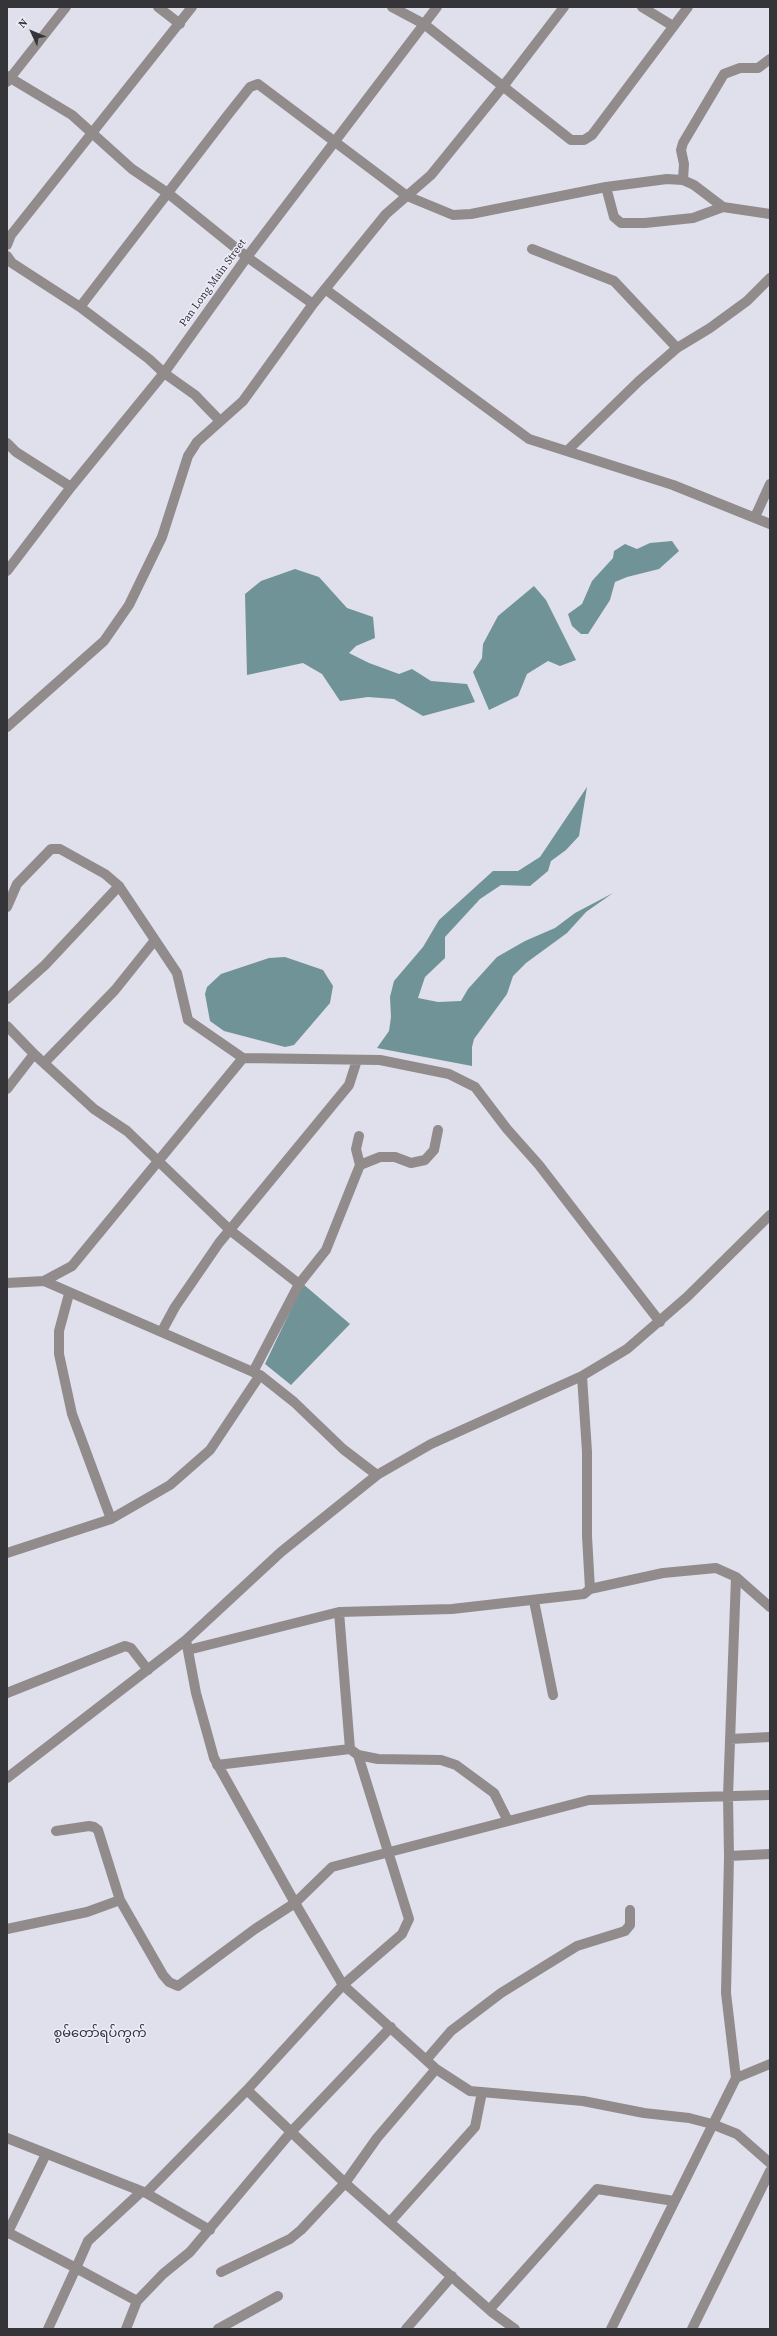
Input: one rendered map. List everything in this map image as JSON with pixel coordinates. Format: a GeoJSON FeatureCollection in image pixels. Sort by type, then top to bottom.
{"type":"FeatureCollection","features":[{"type":"Feature","properties":{"kind":"street"},"geometry":{"type":"LineString","coordinates":[[66,7],[8,79],[72,115],[132,169],[169,194],[247,257],[313,304]]}},
{"type":"Feature","properties":{"kind":"street"},"geometry":{"type":"LineString","coordinates":[[158,7],[180,24]]}},
{"type":"Feature","properties":{"kind":"street"},"geometry":{"type":"LineString","coordinates":[[7,245],[11,235],[93,134],[192,7]]}},
{"type":"Feature","properties":{"kind":"street"},"geometry":{"type":"LineString","coordinates":[[392,7],[424,24],[572,140],[584,140],[592,135],[688,7]]}},
{"type":"Feature","properties":{"kind":"street","name":"Pan Long Main Street"},"geometry":{"type":"LineString","coordinates":[[7,571],[71,487],[164,373],[247,257],[437,7]]}},
{"type":"Feature","properties":{"kind":"street"},"geometry":{"type":"LineString","coordinates":[[7,727],[104,641],[129,605],[162,537],[188,456],[197,442],[243,401],[313,304],[386,214],[430,175],[504,86],[564,7]]}},
{"type":"Feature","properties":{"kind":"street"},"geometry":{"type":"LineString","coordinates":[[642,7],[673,26]]}},
{"type":"Feature","properties":{"kind":"street"},"geometry":{"type":"LineString","coordinates":[[683,180],[684,164],[681,150],[683,143],[724,74],[740,68],[758,68],[770,59]]}},
{"type":"Feature","properties":{"kind":"street"},"geometry":{"type":"LineString","coordinates":[[80,308],[122,250],[169,194],[250,87],[258,84],[407,196],[453,215],[471,214],[606,187],[667,179],[683,180],[694,184],[723,207]]}},
{"type":"Feature","properties":{"kind":"street"},"geometry":{"type":"LineString","coordinates":[[606,187],[614,217],[621,223],[645,224],[693,218],[723,207],[770,214]]}},
{"type":"Feature","properties":{"kind":"street"},"geometry":{"type":"LineString","coordinates":[[532,250],[614,281],[677,348]]}},
{"type":"Feature","properties":{"kind":"street"},"geometry":{"type":"LineString","coordinates":[[7,256],[12,263],[80,308],[149,359],[164,373],[195,395],[220,421]]}},
{"type":"Feature","properties":{"kind":"street"},"geometry":{"type":"LineString","coordinates":[[568,450],[639,381],[677,348],[710,328],[747,301],[770,278]]}},
{"type":"Feature","properties":{"kind":"street"},"geometry":{"type":"LineString","coordinates":[[325,289],[456,383],[529,439],[568,450],[674,485],[770,524]]}},
{"type":"Feature","properties":{"kind":"street"},"geometry":{"type":"LineString","coordinates":[[7,443],[16,452],[71,487]]}},
{"type":"Feature","properties":{"kind":"street"},"geometry":{"type":"LineString","coordinates":[[755,517],[770,484]]}},
{"type":"Feature","properties":{"kind":"street"},"geometry":{"type":"LineString","coordinates":[[7,907],[17,884],[51,849],[60,849],[104,874],[119,886],[177,973],[188,1020],[243,1058],[380,1060],[449,1074],[475,1087],[507,1129],[539,1165],[660,1322]]}},
{"type":"Feature","properties":{"kind":"street"},"geometry":{"type":"LineString","coordinates":[[7,999],[45,965],[119,886]]}},
{"type":"Feature","properties":{"kind":"street"},"geometry":{"type":"LineString","coordinates":[[44,1063],[115,990],[155,940]]}},
{"type":"Feature","properties":{"kind":"street"},"geometry":{"type":"LineString","coordinates":[[7,1026],[34,1054],[94,1109],[126,1131],[231,1231],[299,1284]]}},
{"type":"Feature","properties":{"kind":"street"},"geometry":{"type":"LineString","coordinates":[[7,1089],[34,1054]]}},
{"type":"Feature","properties":{"kind":"street"},"geometry":{"type":"LineString","coordinates":[[7,1283],[44,1281],[72,1266],[243,1058]]}},
{"type":"Feature","properties":{"kind":"street"},"geometry":{"type":"LineString","coordinates":[[162,1332],[175,1307],[220,1243],[340,1098],[349,1085],[357,1060]]}},
{"type":"Feature","properties":{"kind":"street"},"geometry":{"type":"LineString","coordinates":[[360,1165],[380,1157],[395,1157],[411,1163],[425,1160],[434,1150],[438,1130]]}},
{"type":"Feature","properties":{"kind":"street"},"geometry":{"type":"LineString","coordinates":[[7,1553],[111,1519],[170,1485],[210,1450],[256,1373],[299,1284],[326,1250],[360,1165],[356,1149],[359,1136]]}},
{"type":"Feature","properties":{"kind":"street"},"geometry":{"type":"LineString","coordinates":[[7,1778],[186,1640],[281,1552],[377,1475],[431,1444],[582,1376],[627,1349],[660,1322],[770,1215]]}},
{"type":"Feature","properties":{"kind":"street"},"geometry":{"type":"LineString","coordinates":[[44,1281],[69,1294],[256,1373],[294,1402],[343,1449],[377,1475]]}},
{"type":"Feature","properties":{"kind":"street"},"geometry":{"type":"LineString","coordinates":[[69,1294],[59,1331],[59,1354],[72,1414],[111,1519]]}},
{"type":"Feature","properties":{"kind":"street"},"geometry":{"type":"LineString","coordinates":[[582,1376],[587,1452],[587,1536],[590,1589]]}},
{"type":"Feature","properties":{"kind":"street"},"geometry":{"type":"LineString","coordinates":[[188,1650],[339,1612],[452,1610],[534,1601],[584,1594],[590,1589],[664,1573],[716,1568],[736,1577],[770,1607]]}},
{"type":"Feature","properties":{"kind":"street"},"geometry":{"type":"LineString","coordinates":[[612,2329],[736,2078],[726,1993],[729,1856],[728,1796],[736,1577]]}},
{"type":"Feature","properties":{"kind":"street"},"geometry":{"type":"LineString","coordinates":[[534,1601],[554,1695]]}},
{"type":"Feature","properties":{"kind":"street"},"geometry":{"type":"LineString","coordinates":[[48,2329],[88,2241],[143,2192],[247,2090],[343,1985],[402,1934],[409,1919],[354,1752],[339,1612]]}},
{"type":"Feature","properties":{"kind":"street"},"geometry":{"type":"LineString","coordinates":[[186,1640],[205,1731],[218,1765],[295,1903],[343,1985],[436,2069],[470,2091],[583,2101],[644,2113],[689,2118],[712,2124],[737,2134],[770,2163]]}},
{"type":"Feature","properties":{"kind":"street"},"geometry":{"type":"LineString","coordinates":[[7,1693],[125,1646],[131,1648],[148,1670]]}},
{"type":"Feature","properties":{"kind":"street"},"geometry":{"type":"LineString","coordinates":[[730,1740],[770,1737]]}},
{"type":"Feature","properties":{"kind":"street"},"geometry":{"type":"LineString","coordinates":[[218,1765],[354,1752],[378,1759],[441,1760],[456,1765],[494,1793],[508,1821]]}},
{"type":"Feature","properties":{"kind":"street"},"geometry":{"type":"LineString","coordinates":[[56,1831],[89,1826],[98,1830],[120,1900],[163,1975],[169,1982],[178,1986],[256,1929],[295,1903],[332,1867],[589,1800],[770,1795]]}},
{"type":"Feature","properties":{"kind":"street"},"geometry":{"type":"LineString","coordinates":[[729,1856],[770,1854]]}},
{"type":"Feature","properties":{"kind":"street"},"geometry":{"type":"LineString","coordinates":[[7,1929],[87,1912],[120,1900]]}},
{"type":"Feature","properties":{"kind":"street"},"geometry":{"type":"LineString","coordinates":[[426,2060],[451,2031],[501,1992],[577,1946],[625,1931],[630,1925],[630,1910]]}},
{"type":"Feature","properties":{"kind":"street"},"geometry":{"type":"LineString","coordinates":[[126,2329],[137,2301],[163,2274],[190,2252],[291,2132],[391,2027]]}},
{"type":"Feature","properties":{"kind":"street"},"geometry":{"type":"LineString","coordinates":[[736,2078],[770,2064]]}},
{"type":"Feature","properties":{"kind":"street"},"geometry":{"type":"LineString","coordinates":[[222,2272],[290,2239],[345,2183],[377,2138],[436,2069]]}},
{"type":"Feature","properties":{"kind":"street"},"geometry":{"type":"LineString","coordinates":[[247,2090],[345,2183],[515,2329]]}},
{"type":"Feature","properties":{"kind":"street"},"geometry":{"type":"LineString","coordinates":[[390,2222],[475,2127],[482,2092]]}},
{"type":"Feature","properties":{"kind":"street"},"geometry":{"type":"LineString","coordinates":[[7,2138],[143,2192],[210,2230]]}},
{"type":"Feature","properties":{"kind":"street"},"geometry":{"type":"LineString","coordinates":[[46,2154],[7,2233],[137,2301]]}},
{"type":"Feature","properties":{"kind":"street"},"geometry":{"type":"LineString","coordinates":[[692,2329],[770,2171]]}},
{"type":"Feature","properties":{"kind":"street"},"geometry":{"type":"LineString","coordinates":[[490,2309],[597,2188],[674,2201]]}},
{"type":"Feature","properties":{"kind":"street"},"geometry":{"type":"LineString","coordinates":[[406,2329],[452,2276]]}},
{"type":"Feature","properties":{"kind":"street"},"geometry":{"type":"LineString","coordinates":[[218,2329],[278,2296]]}},
{"type":"Feature","properties":{"kind":"shaded area"},"geometry":{"type":"Polygon","coordinates":[[[672,541],[679,551],[659,569],[627,577],[615,582],[610,600],[588,634],[581,634],[572,626],[568,614],[582,604],[592,581],[613,558],[614,551],[625,544],[637,549],[650,543],[672,541]]]}},
{"type":"Feature","properties":{"kind":"shaded area"},"geometry":{"type":"Polygon","coordinates":[[[295,569],[319,577],[347,608],[373,617],[375,638],[356,646],[349,653],[369,663],[399,674],[412,669],[431,681],[467,684],[475,702],[423,716],[394,699],[368,697],[340,701],[322,674],[303,663],[247,675],[245,594],[261,581],[295,569]]]}},
{"type":"Feature","properties":{"kind":"shaded area"},"geometry":{"type":"Polygon","coordinates":[[[534,586],[546,600],[576,660],[560,666],[548,661],[527,674],[518,696],[489,710],[473,672],[482,658],[483,644],[498,616],[534,586]]]}},
{"type":"Feature","properties":{"kind":"shaded area"},"geometry":{"type":"Polygon","coordinates":[[[587,787],[579,836],[566,850],[551,861],[548,871],[530,886],[501,885],[480,899],[445,937],[445,958],[425,977],[418,998],[438,1002],[461,1001],[468,989],[497,957],[525,941],[555,928],[575,913],[613,893],[586,912],[567,933],[526,963],[513,976],[507,994],[474,1039],[472,1047],[472,1066],[377,1048],[389,1031],[391,1017],[390,997],[394,981],[423,947],[439,920],[493,871],[518,871],[540,857],[587,787]]]}},
{"type":"Feature","properties":{"kind":"shaded area"},"geometry":{"type":"Polygon","coordinates":[[[285,957],[323,970],[333,986],[330,1003],[294,1045],[285,1047],[224,1031],[210,1021],[205,994],[207,987],[221,974],[269,958],[285,957]]]}},
{"type":"Feature","properties":{"kind":"shaded area"},"geometry":{"type":"Polygon","coordinates":[[[303,1284],[350,1324],[291,1385],[265,1364],[303,1284]]]}},
{"type":"Feature","properties":{"kind":"district","name":"စွမ်တော်ရပ်ကွက်"},"geometry":{"type":"Point","coordinates":[100,2034]}}]}
